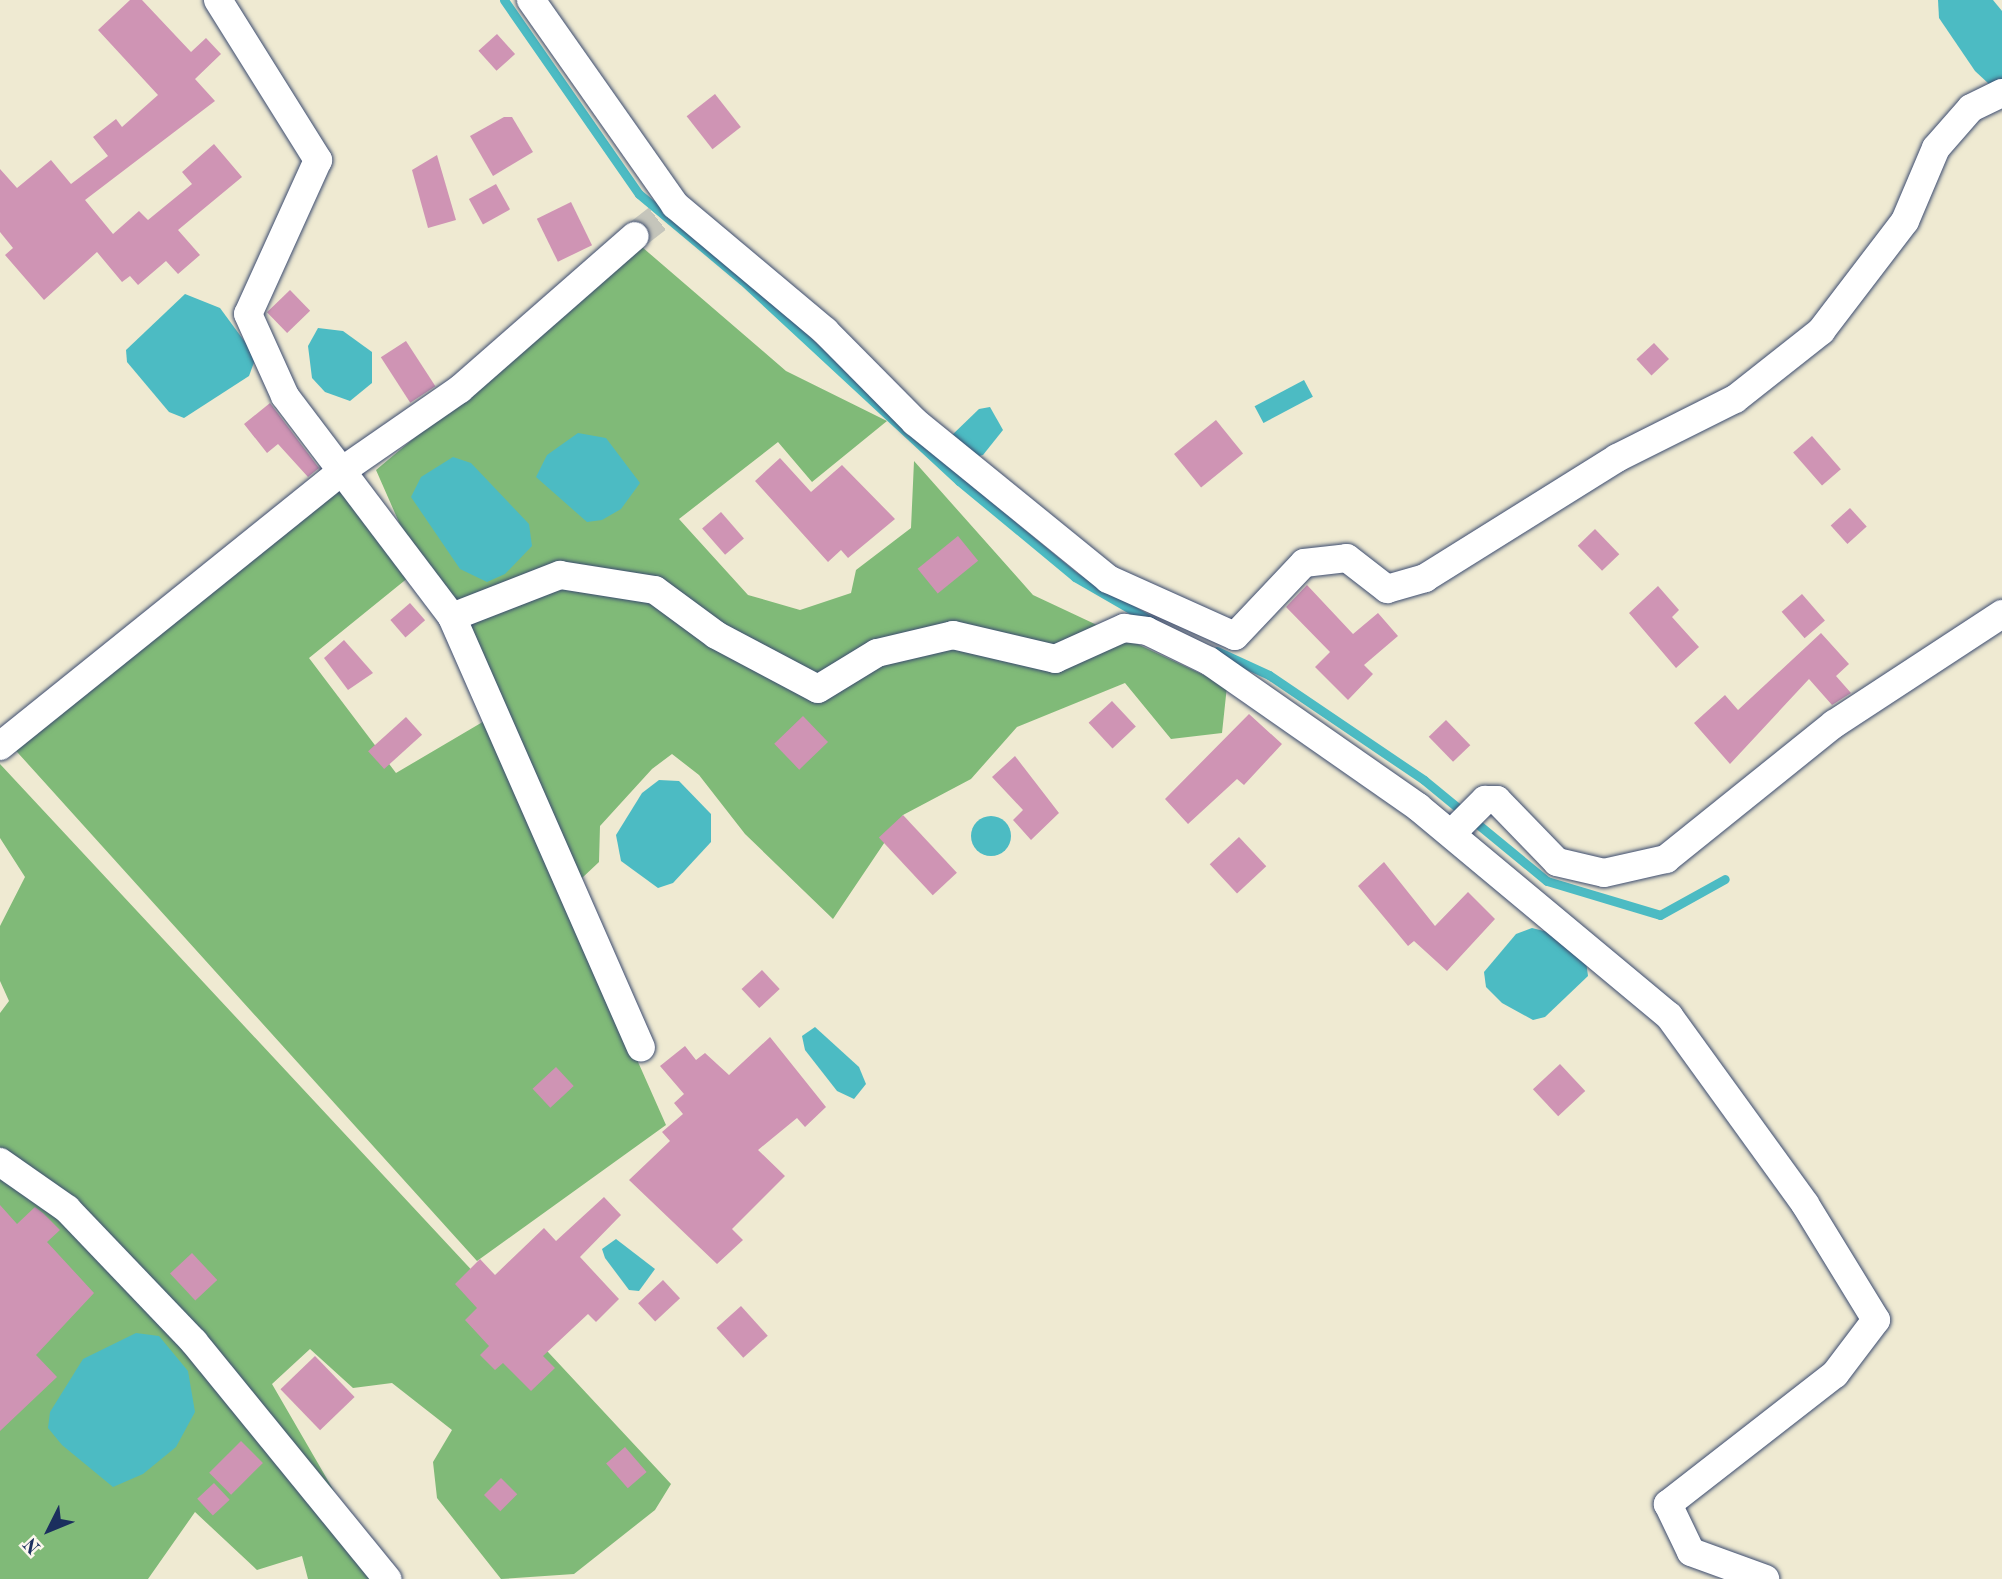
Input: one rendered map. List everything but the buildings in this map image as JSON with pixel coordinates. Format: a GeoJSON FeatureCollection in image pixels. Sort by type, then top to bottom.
{"type":"FeatureCollection","features":[{"type":"Feature","properties":{"kind":"street"},"geometry":{"type":"LineString","coordinates":[[218,0],[318,160],[248,314],[285,396],[452,617],[641,1048]]}},
{"type":"Feature","properties":{"kind":"street"},"geometry":{"type":"LineString","coordinates":[[531,0],[675,205],[825,331],[915,422],[1108,579],[1235,636],[1304,564],[1347,558],[1387,589],[1425,579],[1617,458],[1735,399],[1821,331],[1905,220],[1936,148],[1971,108],[2002,93]]}},
{"type":"Feature","properties":{"kind":"street"},"geometry":{"type":"LineString","coordinates":[[0,746],[343,470],[460,389],[635,236]]}},
{"type":"Feature","properties":{"kind":"street"},"geometry":{"type":"LineString","coordinates":[[452,617],[560,575],[655,590],[716,635],[818,689],[877,653],[953,635],[1055,659],[1124,628],[1147,631],[1231,676],[1452,833],[1669,1016],[1805,1204],[1876,1320],[1835,1374],[1668,1504],[1691,1552],[1765,1579]]}},
{"type":"Feature","properties":{"kind":"street"},"geometry":{"type":"LineString","coordinates":[[1452,833],[1485,800],[1497,800],[1557,862],[1604,873],[1666,859],[1834,724],[2002,614]]}},
{"type":"Feature","properties":{"kind":"street"},"geometry":{"type":"LineString","coordinates":[[0,1162],[67,1209],[194,1342],[387,1579]]}},
{"type":"Feature","properties":{"kind":"green space"},"geometry":{"type":"Polygon","coordinates":[[[642,247],[786,371],[887,421],[812,482],[778,442],[679,519],[748,595],[800,610],[851,593],[856,570],[911,528],[914,461],[1033,595],[1227,686],[1222,733],[1171,739],[1125,683],[1017,727],[971,779],[903,815],[833,919],[745,834],[699,775],[672,754],[652,769],[600,826],[599,862],[564,895],[666,1125],[477,1261],[9,743],[340,481],[409,577],[309,658],[396,773],[486,720],[376,470],[642,247]]]}},
{"type":"Feature","properties":{"kind":"green space"},"geometry":{"type":"Polygon","coordinates":[[[0,764],[671,1484],[655,1510],[574,1574],[501,1579],[437,1498],[433,1462],[452,1430],[392,1383],[353,1388],[310,1349],[272,1384],[385,1579],[308,1579],[302,1556],[257,1570],[195,1512],[148,1579],[0,1579],[0,1013],[9,1001],[0,981],[0,926],[25,877],[0,838],[0,764]]]}},
{"type":"Feature","properties":{"kind":"water"},"geometry":{"type":"Polygon","coordinates":[[[1938,0],[1993,0],[2002,11],[2002,85],[1989,84],[1975,71],[1939,18],[1938,0]]]}},
{"type":"Feature","properties":{"kind":"water"},"geometry":{"type":"Polygon","coordinates":[[[185,294],[220,308],[256,357],[249,376],[184,418],[169,412],[127,362],[126,350],[185,294]]]}},
{"type":"Feature","properties":{"kind":"water"},"geometry":{"type":"Polygon","coordinates":[[[318,328],[343,331],[372,352],[372,383],[350,401],[325,392],[312,378],[308,346],[318,328]]]}},
{"type":"Feature","properties":{"kind":"water"},"geometry":{"type":"Polygon","coordinates":[[[1304,380],[1313,397],[1263,423],[1255,406],[1304,380]]]}},
{"type":"Feature","properties":{"kind":"water"},"geometry":{"type":"Polygon","coordinates":[[[990,407],[1003,430],[983,455],[971,458],[950,437],[979,409],[990,407]]]}},
{"type":"Feature","properties":{"kind":"water"},"geometry":{"type":"Polygon","coordinates":[[[578,433],[606,438],[640,483],[621,509],[602,520],[587,522],[536,477],[547,455],[578,433]]]}},
{"type":"Feature","properties":{"kind":"water"},"geometry":{"type":"Polygon","coordinates":[[[453,457],[471,463],[529,524],[532,546],[505,574],[487,582],[460,569],[411,497],[421,477],[453,457]]]}},
{"type":"Feature","properties":{"kind":"water"},"geometry":{"type":"Polygon","coordinates":[[[659,780],[679,781],[711,814],[711,842],[673,883],[658,888],[621,861],[616,835],[642,793],[659,780]]]}},
{"type":"Feature","properties":{"kind":"water"},"geometry":{"type":"Polygon","coordinates":[[[991,816],[999,817],[1005,822],[1010,828],[1010,844],[1005,850],[999,855],[991,856],[983,855],[977,850],[972,844],[971,836],[972,828],[977,822],[983,817],[991,816]]]}},
{"type":"Feature","properties":{"kind":"water"},"geometry":{"type":"Polygon","coordinates":[[[1532,928],[1548,932],[1586,961],[1588,976],[1545,1017],[1533,1020],[1502,1003],[1486,987],[1484,972],[1516,934],[1532,928]]]}},
{"type":"Feature","properties":{"kind":"water"},"geometry":{"type":"Polygon","coordinates":[[[815,1027],[859,1067],[866,1084],[854,1099],[837,1091],[805,1050],[802,1036],[815,1027]]]}},
{"type":"Feature","properties":{"kind":"water"},"geometry":{"type":"Polygon","coordinates":[[[616,1239],[655,1269],[639,1291],[629,1290],[605,1258],[602,1249],[616,1239]]]}},
{"type":"Feature","properties":{"kind":"water"},"geometry":{"type":"Polygon","coordinates":[[[136,1333],[159,1336],[188,1371],[195,1412],[176,1447],[143,1474],[113,1487],[62,1445],[48,1428],[50,1412],[83,1359],[136,1333]]]}},
{"type":"Feature","properties":{"kind":"waterway"},"geometry":{"type":"LineString","coordinates":[[504,0],[639,194],[742,280],[959,481],[1075,577],[1153,622]]}},
{"type":"Feature","properties":{"kind":"waterway"},"geometry":{"type":"LineString","coordinates":[[1217,651],[1269,675],[1424,780],[1547,881],[1660,915],[1725,879]]}},
{"type":"Feature","properties":{"kind":"tunnel"},"geometry":{"type":"LineString","coordinates":[[635,236],[675,205]]}}]}
